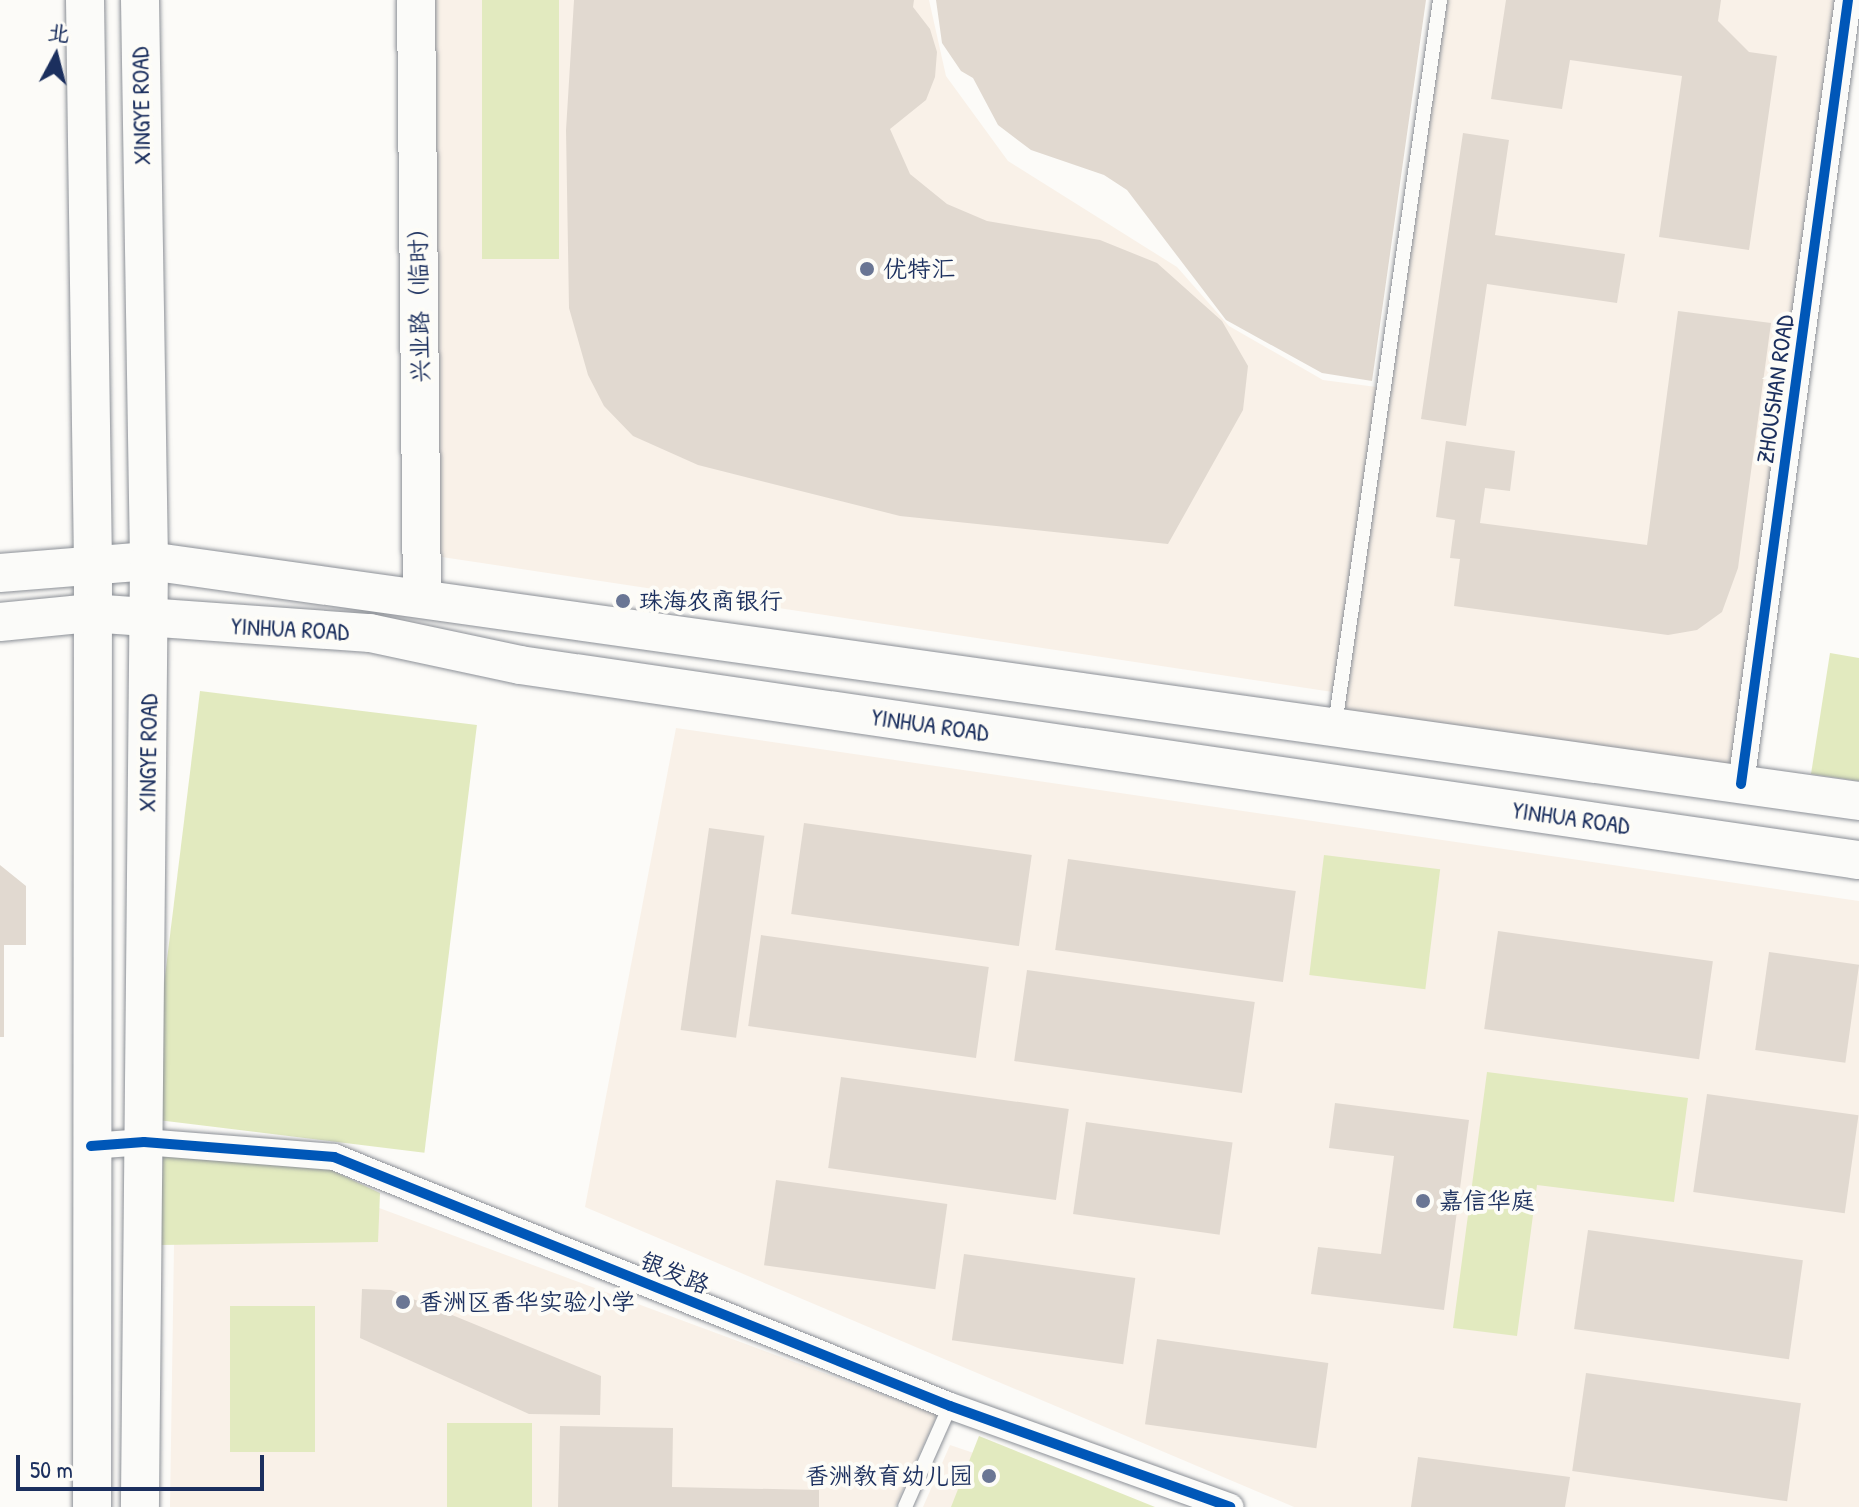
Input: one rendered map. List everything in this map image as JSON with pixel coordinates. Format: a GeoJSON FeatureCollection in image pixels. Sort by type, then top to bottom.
{"type":"FeatureCollection","features":[{"type":"Feature","properties":{"kind":"main road"},"geometry":{"type":"LineString","coordinates":[[85,0],[93,566],[90,613],[92,1507]]}},
{"type":"Feature","properties":{"kind":"main road","name":"XINGYE ROAD"},"geometry":{"type":"LineString","coordinates":[[140,0],[149,561],[140,1507]]}},
{"type":"Feature","properties":{"kind":"main road","name":"兴业路（临时）"},"geometry":{"type":"LineString","coordinates":[[416,0],[422,598]]}},
{"type":"Feature","properties":{"kind":"main road","name":"YINHUA ROAD"},"geometry":{"type":"LineString","coordinates":[[0,573],[149,561],[1335,725],[1859,801]]}},
{"type":"Feature","properties":{"kind":"main road","name":"YINHUA ROAD"},"geometry":{"type":"LineString","coordinates":[[0,622],[90,613],[149,620],[370,633],[520,665],[1859,860]]}},
{"type":"Feature","properties":{"kind":"street","name":"ZHOUSHAN ROAD"},"geometry":{"type":"LineString","coordinates":[[1741,784],[1848,0]]}},
{"type":"Feature","properties":{"kind":"street","name":"银发路"},"geometry":{"type":"LineString","coordinates":[[91,1146],[144,1142],[334,1157],[950,1406],[1230,1507]]}},
{"type":"Feature","properties":{"kind":"lane"},"geometry":{"type":"LineString","coordinates":[[1335,725],[1440,0]]}},
{"type":"Feature","properties":{"kind":"lane"},"geometry":{"type":"LineString","coordinates":[[905,1507],[950,1406]]}},
{"type":"Feature","properties":{"kind":"shaded area"},"geometry":{"type":"Polygon","coordinates":[[[417,0],[929,0],[946,76],[1008,161],[1177,267],[1229,326],[1323,380],[1384,388],[1440,0],[1848,0],[1741,783],[1335,725],[1339,693],[422,554],[417,0]]]}},
{"type":"Feature","properties":{"kind":"shaded area"},"geometry":{"type":"Polygon","coordinates":[[[676,728],[1859,901],[1859,1507],[1294,1507],[585,1207],[676,728]]]}},
{"type":"Feature","properties":{"kind":"shaded area","name":"香洲区香华实验小学"},"geometry":{"type":"Polygon","coordinates":[[[175,1180],[328,1189],[937,1415],[895,1507],[170,1507],[175,1180]]]}},
{"type":"Feature","properties":{"kind":"shaded area","name":"香洲教育幼儿园"},"geometry":{"type":"Polygon","coordinates":[[[950,1445],[1134,1507],[923,1507],[950,1445]]]}},
{"type":"Feature","properties":{"kind":"green space"},"geometry":{"type":"Polygon","coordinates":[[[482,0],[559,0],[559,259],[482,259],[482,0]]]}},
{"type":"Feature","properties":{"kind":"green space"},"geometry":{"type":"Polygon","coordinates":[[[1830,653],[1859,658],[1859,781],[1811,774],[1830,653]]]}},
{"type":"Feature","properties":{"kind":"green space"},"geometry":{"type":"Polygon","coordinates":[[[200,691],[477,725],[424,1153],[147,1119],[200,691]]]}},
{"type":"Feature","properties":{"kind":"green space"},"geometry":{"type":"Polygon","coordinates":[[[1324,855],[1440,869],[1425,989],[1309,975],[1324,855]]]}},
{"type":"Feature","properties":{"kind":"green space"},"geometry":{"type":"Polygon","coordinates":[[[1487,1072],[1688,1098],[1674,1202],[1537,1185],[1517,1336],[1453,1328],[1487,1072]]]}},
{"type":"Feature","properties":{"kind":"green space"},"geometry":{"type":"Polygon","coordinates":[[[163,1155],[331,1170],[380,1193],[378,1242],[160,1245],[163,1155]]]}},
{"type":"Feature","properties":{"kind":"green space"},"geometry":{"type":"Polygon","coordinates":[[[230,1306],[315,1306],[315,1452],[230,1452],[230,1306]]]}},
{"type":"Feature","properties":{"kind":"green space"},"geometry":{"type":"Polygon","coordinates":[[[447,1423],[532,1423],[532,1507],[447,1507],[447,1423]]]}},
{"type":"Feature","properties":{"kind":"green space","name":"香洲教育幼儿园"},"geometry":{"type":"Polygon","coordinates":[[[979,1436],[1155,1507],[951,1507],[979,1436]]]}},
{"type":"Feature","properties":{"kind":"building","name":"优特汇"},"geometry":{"type":"Polygon","coordinates":[[[574,0],[914,0],[913,7],[930,29],[937,52],[935,77],[926,100],[890,129],[910,174],[947,204],[987,221],[1100,240],[1157,263],[1222,321],[1248,366],[1243,410],[1168,544],[900,516],[698,465],[633,436],[604,406],[588,375],[569,308],[566,130],[574,0]]]}},
{"type":"Feature","properties":{"kind":"building"},"geometry":{"type":"Polygon","coordinates":[[[936,0],[1426,0],[1372,381],[1322,373],[1226,320],[1127,190],[1104,175],[1031,150],[998,125],[973,78],[961,71],[942,43],[936,0]]]}},
{"type":"Feature","properties":{"kind":"building"},"geometry":{"type":"Polygon","coordinates":[[[1506,0],[1721,0],[1718,21],[1749,52],[1777,56],[1749,250],[1659,237],[1682,76],[1570,60],[1562,109],[1491,99],[1506,0]]]}},
{"type":"Feature","properties":{"kind":"building"},"geometry":{"type":"Polygon","coordinates":[[[1463,133],[1509,140],[1495,235],[1625,254],[1617,303],[1487,284],[1466,426],[1421,419],[1463,133]]]}},
{"type":"Feature","properties":{"kind":"building"},"geometry":{"type":"Polygon","coordinates":[[[1678,311],[1771,323],[1738,568],[1722,612],[1697,630],[1668,635],[1454,606],[1460,559],[1450,558],[1455,520],[1436,517],[1446,441],[1515,451],[1510,491],[1485,488],[1480,523],[1647,545],[1678,311]]]}},
{"type":"Feature","properties":{"kind":"building"},"geometry":{"type":"Polygon","coordinates":[[[804,823],[1032,855],[1019,946],[791,914],[804,823]]]}},
{"type":"Feature","properties":{"kind":"building"},"geometry":{"type":"Polygon","coordinates":[[[709,828],[764,836],[736,1038],[681,1030],[709,828]]]}},
{"type":"Feature","properties":{"kind":"building"},"geometry":{"type":"Polygon","coordinates":[[[1068,859],[1296,891],[1283,982],[1055,950],[1068,859]]]}},
{"type":"Feature","properties":{"kind":"building"},"geometry":{"type":"Polygon","coordinates":[[[0,865],[26,886],[26,945],[4,945],[4,1037],[0,1037],[0,865]]]}},
{"type":"Feature","properties":{"kind":"building"},"geometry":{"type":"Polygon","coordinates":[[[1498,931],[1713,961],[1699,1059],[1484,1029],[1498,931]]]}},
{"type":"Feature","properties":{"kind":"building"},"geometry":{"type":"Polygon","coordinates":[[[761,935],[989,967],[976,1058],[748,1026],[761,935]]]}},
{"type":"Feature","properties":{"kind":"building"},"geometry":{"type":"Polygon","coordinates":[[[1769,952],[1859,965],[1845,1063],[1755,1050],[1769,952]]]}},
{"type":"Feature","properties":{"kind":"building"},"geometry":{"type":"Polygon","coordinates":[[[1027,970],[1255,1002],[1242,1093],[1014,1061],[1027,970]]]}},
{"type":"Feature","properties":{"kind":"building"},"geometry":{"type":"Polygon","coordinates":[[[841,1077],[1069,1109],[1056,1200],[828,1168],[841,1077]]]}},
{"type":"Feature","properties":{"kind":"building"},"geometry":{"type":"Polygon","coordinates":[[[1707,1094],[1859,1115],[1845,1213],[1693,1192],[1707,1094]]]}},
{"type":"Feature","properties":{"kind":"building","name":"嘉信华庭"},"geometry":{"type":"Polygon","coordinates":[[[1335,1103],[1469,1120],[1444,1310],[1311,1294],[1318,1247],[1381,1254],[1394,1156],[1329,1148],[1335,1103]]]}},
{"type":"Feature","properties":{"kind":"building"},"geometry":{"type":"Polygon","coordinates":[[[1086,1122],[1233,1143],[1220,1235],[1073,1214],[1086,1122]]]}},
{"type":"Feature","properties":{"kind":"building"},"geometry":{"type":"Polygon","coordinates":[[[776,1180],[947,1204],[935,1289],[764,1265],[776,1180]]]}},
{"type":"Feature","properties":{"kind":"building"},"geometry":{"type":"Polygon","coordinates":[[[1588,1230],[1803,1260],[1789,1359],[1574,1329],[1588,1230]]]}},
{"type":"Feature","properties":{"kind":"building"},"geometry":{"type":"Polygon","coordinates":[[[964,1254],[1135,1278],[1123,1364],[952,1340],[964,1254]]]}},
{"type":"Feature","properties":{"kind":"building"},"geometry":{"type":"Polygon","coordinates":[[[362,1289],[391,1290],[601,1376],[600,1415],[529,1414],[360,1338],[362,1289]]]}},
{"type":"Feature","properties":{"kind":"building"},"geometry":{"type":"Polygon","coordinates":[[[1157,1339],[1328,1363],[1316,1448],[1145,1424],[1157,1339]]]}},
{"type":"Feature","properties":{"kind":"building"},"geometry":{"type":"Polygon","coordinates":[[[1586,1373],[1801,1403],[1787,1501],[1572,1471],[1586,1373]]]}},
{"type":"Feature","properties":{"kind":"building"},"geometry":{"type":"Polygon","coordinates":[[[560,1426],[673,1428],[672,1487],[819,1490],[819,1507],[558,1507],[560,1426]]]}},
{"type":"Feature","properties":{"kind":"building"},"geometry":{"type":"Polygon","coordinates":[[[1418,1457],[1570,1477],[1565,1507],[1411,1507],[1418,1457]]]}},
{"type":"Feature","properties":{"kind":"cycle path"},"geometry":{"type":"LineString","coordinates":[[1741,784],[1848,0]]}},
{"type":"Feature","properties":{"kind":"cycle path"},"geometry":{"type":"LineString","coordinates":[[91,1146],[144,1142],[334,1157],[950,1406],[1230,1507]]}},
{"type":"Feature","properties":{"kind":"place","name":"优特汇"},"geometry":{"type":"Point","coordinates":[867,269]}},
{"type":"Feature","properties":{"kind":"place","name":"珠海农商银行"},"geometry":{"type":"Point","coordinates":[623,601]}},
{"type":"Feature","properties":{"kind":"place","name":"嘉信华庭"},"geometry":{"type":"Point","coordinates":[1423,1201]}},
{"type":"Feature","properties":{"kind":"place","name":"香洲区香华实验小学"},"geometry":{"type":"Point","coordinates":[403,1302]}},
{"type":"Feature","properties":{"kind":"place","name":"香洲教育幼儿园"},"geometry":{"type":"Point","coordinates":[989,1476]}}]}
